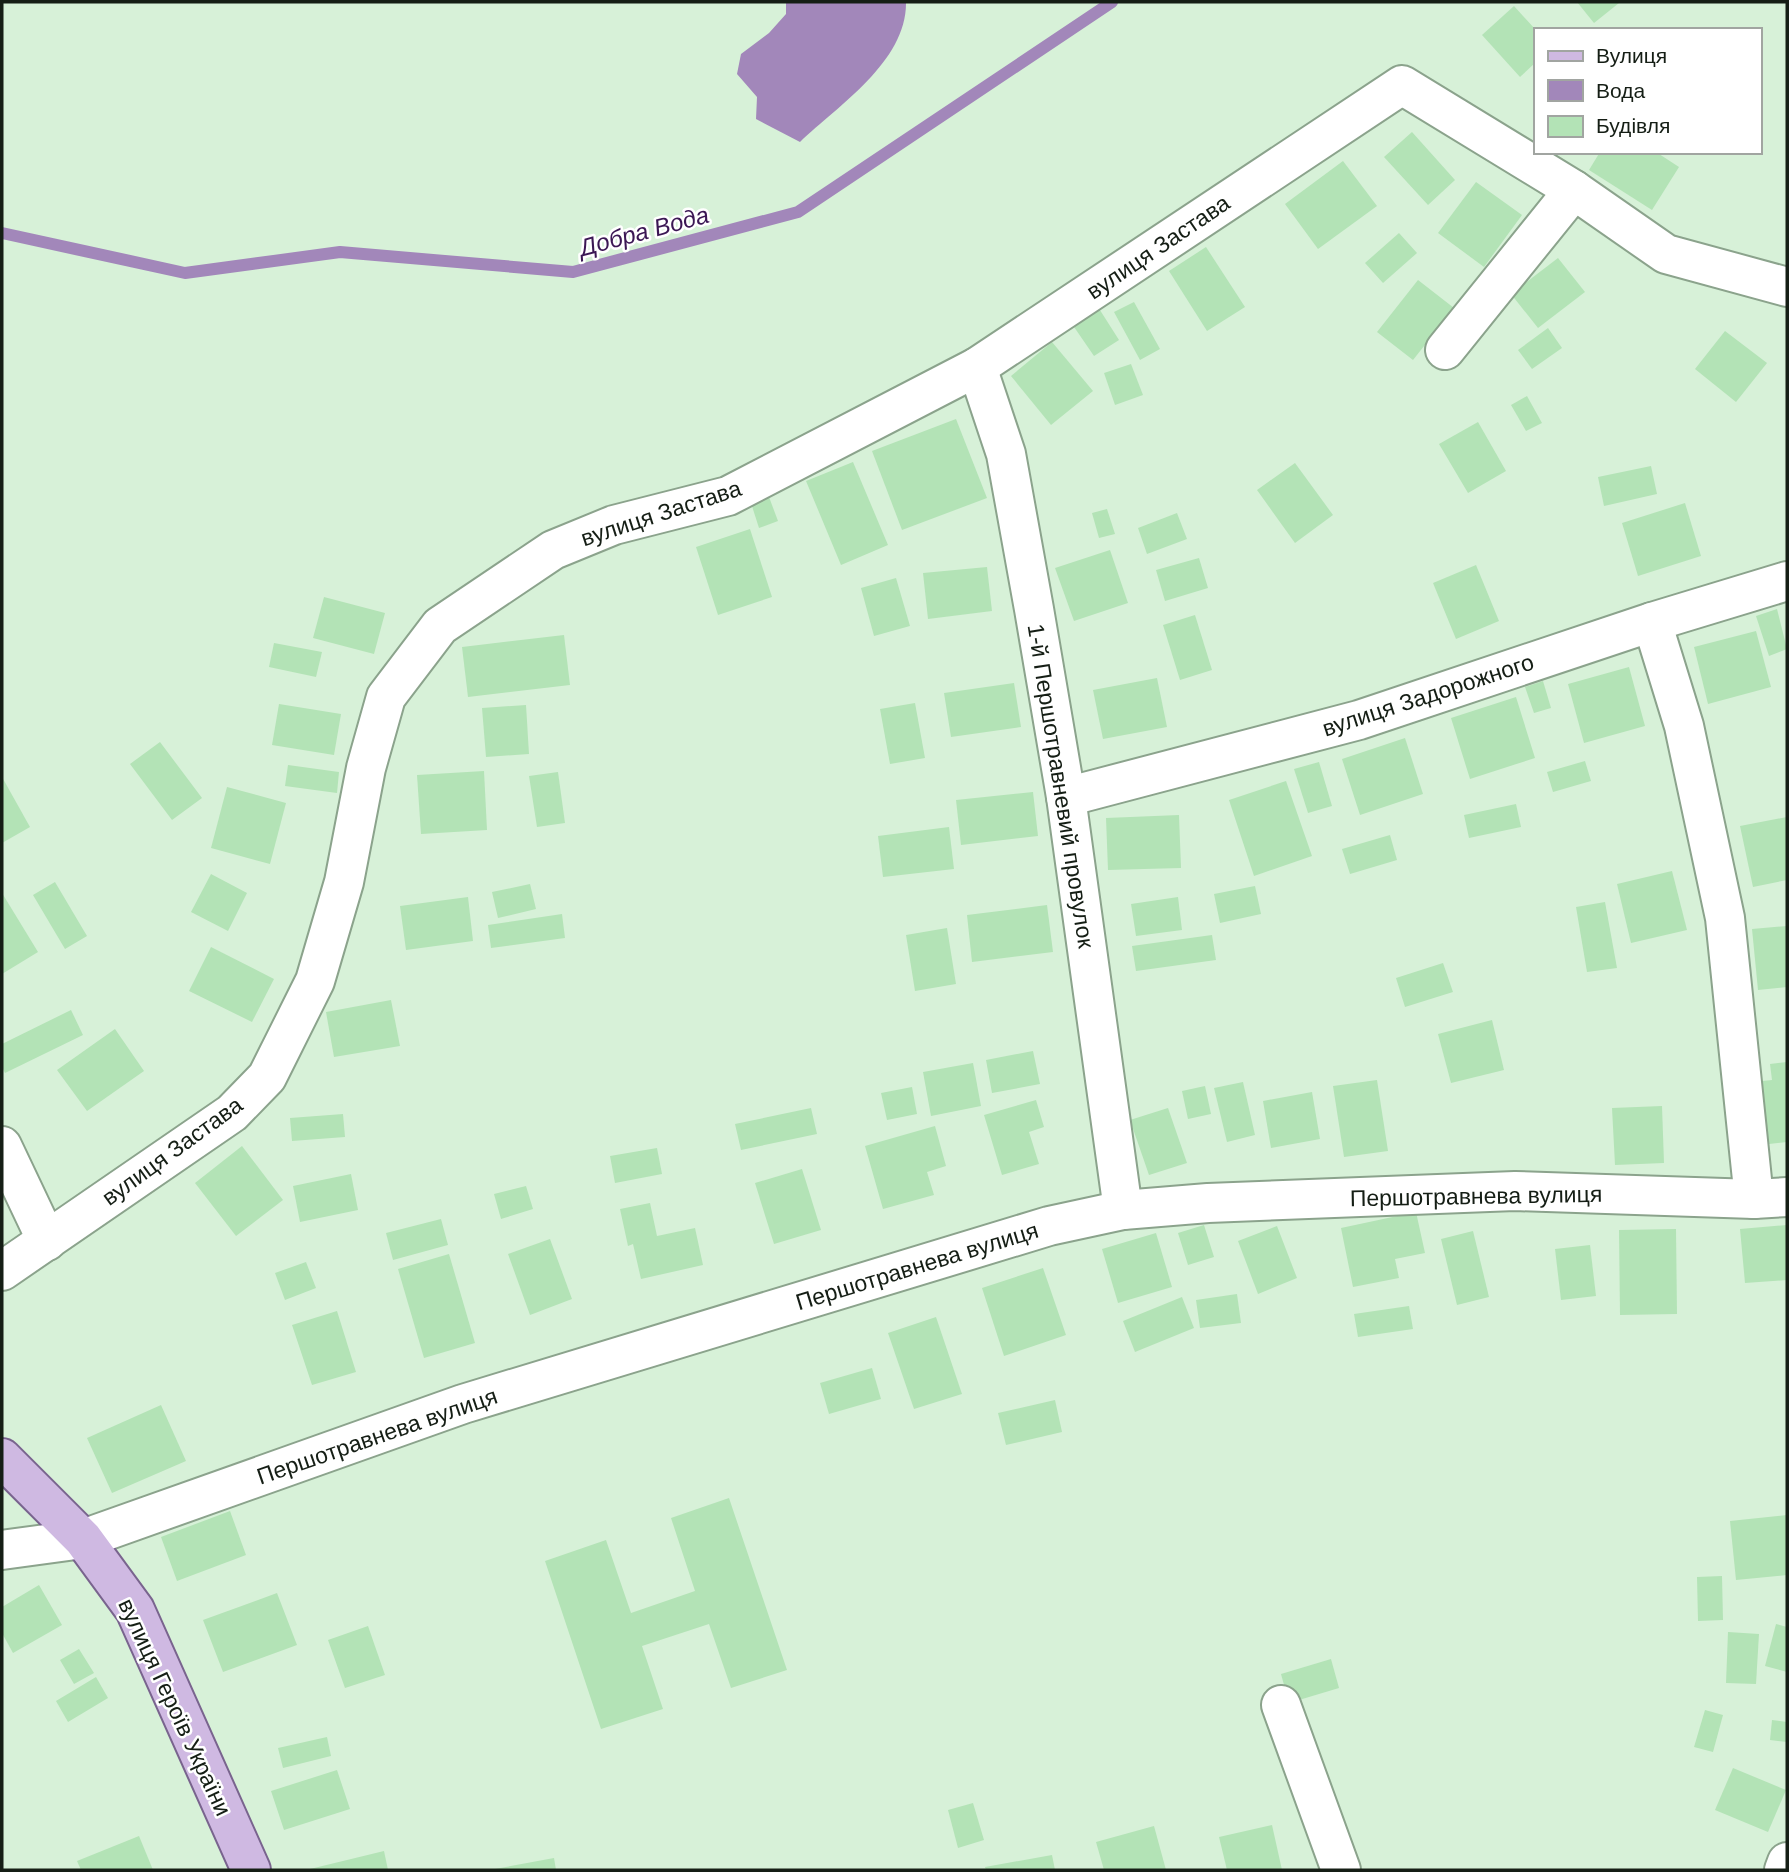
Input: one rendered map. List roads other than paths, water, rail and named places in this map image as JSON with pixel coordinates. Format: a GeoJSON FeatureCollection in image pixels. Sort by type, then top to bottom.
{"type":"FeatureCollection","features":[{"type":"Feature","properties":{"kind":"main road","name":"вулиця Героїв України"},"geometry":{"type":"LineString","coordinates":[[2,1458],[83,1539],[135,1610],[250,1870]]}},
{"type":"Feature","properties":{"kind":"street","name":"вулиця Застава"},"geometry":{"type":"LineString","coordinates":[[2,1271],[232,1113],[267,1077],[315,981],[344,882],[366,768],[386,697],[440,626],[554,550],[614,525],[728,496],[976,367],[1402,85],[1574,190]]}},
{"type":"Feature","properties":{"kind":"street"},"geometry":{"type":"LineString","coordinates":[[1446,350],[1574,190],[1666,254],[1787,287]]}},
{"type":"Feature","properties":{"kind":"street","name":"1-й Першотравневий провулок"},"geometry":{"type":"LineString","coordinates":[[976,367],[1006,454],[1066,797],[1123,1210]]}},
{"type":"Feature","properties":{"kind":"street","name":"вулиця Задорожного"},"geometry":{"type":"LineString","coordinates":[[1066,797],[1359,720],[1652,622],[1787,581]]}},
{"type":"Feature","properties":{"kind":"street"},"geometry":{"type":"LineString","coordinates":[[1652,622],[1684,726],[1725,918],[1771,1198]]}},
{"type":"Feature","properties":{"kind":"street"},"geometry":{"type":"LineString","coordinates":[[2,1146],[47,1241]]}},
{"type":"Feature","properties":{"kind":"street","name":"Першотравнева вулиця"},"geometry":{"type":"LineString","coordinates":[[2,1550],[83,1539],[463,1405],[1049,1226],[1123,1210],[1222,1203],[1515,1191],[1771,1198]]}},
{"type":"Feature","properties":{"kind":"street"},"geometry":{"type":"LineString","coordinates":[[1281,1705],[1340,1870]]}},
{"type":"Feature","properties":{"kind":"street"},"geometry":{"type":"LineString","coordinates":[[1784,1870],[1787,1862]]}},
{"type":"Feature","properties":{"kind":"water"},"geometry":{"type":"Polygon","coordinates":[[[786,2],[906,2],[903,23],[895,44],[883,62],[851,97],[800,142],[756,119],[757,97],[737,74],[741,54],[769,33],[786,14],[786,2]]]}},
{"type":"Feature","properties":{"kind":"waterway","name":"Добра Вода"},"geometry":{"type":"LineString","coordinates":[[2,233],[185,273],[340,252],[573,272],[798,212],[1112,2]]}}]}
